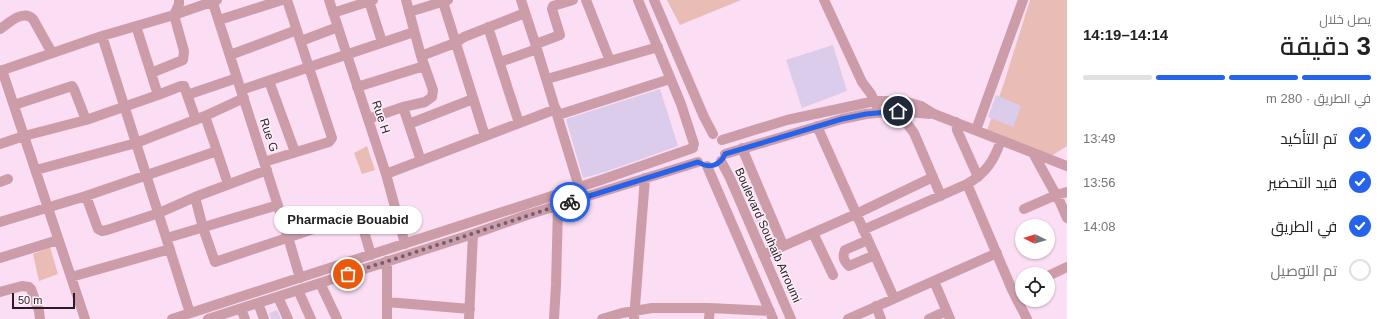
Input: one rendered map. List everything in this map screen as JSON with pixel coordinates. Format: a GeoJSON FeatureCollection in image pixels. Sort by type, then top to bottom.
{"type":"FeatureCollection","features":[{"type":"Feature","properties":{"kind":"street"},"geometry":{"type":"LineString","coordinates":[[151,73],[183,60],[184,51],[174,15],[179,4],[179,0]]}},
{"type":"Feature","properties":{"kind":"street"},"geometry":{"type":"LineString","coordinates":[[219,20],[282,0]]}},
{"type":"Feature","properties":{"kind":"street"},"geometry":{"type":"LineString","coordinates":[[86,196],[96,224],[102,231],[159,213],[228,184],[294,152],[329,142],[332,138],[287,0]]}},
{"type":"Feature","properties":{"kind":"street","name":"Rue H"},"geometry":{"type":"LineString","coordinates":[[329,0],[386,174],[405,244]]}},
{"type":"Feature","properties":{"kind":"street"},"geometry":{"type":"LineString","coordinates":[[368,119],[425,102],[433,95],[433,90],[421,56],[406,0]]}},
{"type":"Feature","properties":{"kind":"street"},"geometry":{"type":"LineString","coordinates":[[521,0],[537,46],[579,187]]}},
{"type":"Feature","properties":{"kind":"street"},"geometry":{"type":"LineString","coordinates":[[500,62],[560,35],[552,9],[553,6],[559,2],[573,0]]}},
{"type":"Feature","properties":{"kind":"street"},"geometry":{"type":"LineString","coordinates":[[586,0],[610,61]]}},
{"type":"Feature","properties":{"kind":"street"},"geometry":{"type":"LineString","coordinates":[[638,0],[681,104],[694,146],[694,156],[703,164],[772,315]]}},
{"type":"Feature","properties":{"kind":"street"},"geometry":{"type":"LineString","coordinates":[[654,0],[701,111],[713,134],[722,140],[724,145],[723,157]]}},
{"type":"Feature","properties":{"kind":"street"},"geometry":{"type":"LineString","coordinates":[[824,0],[862,82],[875,101],[878,112]]}},
{"type":"Feature","properties":{"kind":"street"},"geometry":{"type":"LineString","coordinates":[[976,130],[1023,0]]}},
{"type":"Feature","properties":{"kind":"street"},"geometry":{"type":"LineString","coordinates":[[85,319],[1,70],[102,36],[174,15],[214,1]]}},
{"type":"Feature","properties":{"kind":"street","name":"Rue G"},"geometry":{"type":"LineString","coordinates":[[214,1],[300,278]]}},
{"type":"Feature","properties":{"kind":"street"},"geometry":{"type":"LineString","coordinates":[[333,14],[371,1],[382,42]]}},
{"type":"Feature","properties":{"kind":"street"},"geometry":{"type":"LineString","coordinates":[[410,12],[446,1],[455,43],[484,136]]}},
{"type":"Feature","properties":{"kind":"street"},"geometry":{"type":"LineString","coordinates":[[421,56],[525,13]]}},
{"type":"Feature","properties":{"kind":"street"},"geometry":{"type":"LineString","coordinates":[[0,29],[21,16],[30,16],[52,53]]}},
{"type":"Feature","properties":{"kind":"street"},"geometry":{"type":"LineString","coordinates":[[136,26],[158,95]]}},
{"type":"Feature","properties":{"kind":"street"},"geometry":{"type":"LineString","coordinates":[[300,41],[338,27]]}},
{"type":"Feature","properties":{"kind":"street"},"geometry":{"type":"LineString","coordinates":[[488,27],[519,123]]}},
{"type":"Feature","properties":{"kind":"street"},"geometry":{"type":"LineString","coordinates":[[230,55],[297,30]]}},
{"type":"Feature","properties":{"kind":"street"},"geometry":{"type":"LineString","coordinates":[[36,170],[136,143],[201,118],[269,80],[414,32]]}},
{"type":"Feature","properties":{"kind":"street"},"geometry":{"type":"LineString","coordinates":[[102,36],[190,313]]}},
{"type":"Feature","properties":{"kind":"street"},"geometry":{"type":"LineString","coordinates":[[547,80],[658,47]]}},
{"type":"Feature","properties":{"kind":"street"},"geometry":{"type":"LineString","coordinates":[[357,87],[424,66]]}},
{"type":"Feature","properties":{"kind":"street"},"geometry":{"type":"LineString","coordinates":[[187,95],[238,78]]}},
{"type":"Feature","properties":{"kind":"street"},"geometry":{"type":"LineString","coordinates":[[386,174],[519,123],[670,79]]}},
{"type":"Feature","properties":{"kind":"street"},"geometry":{"type":"LineString","coordinates":[[269,80],[294,152]]}},
{"type":"Feature","properties":{"kind":"street"},"geometry":{"type":"LineString","coordinates":[[862,82],[863,102],[866,114]]}},
{"type":"Feature","properties":{"kind":"street"},"geometry":{"type":"LineString","coordinates":[[14,105],[72,86],[86,120]]}},
{"type":"Feature","properties":{"kind":"street"},"geometry":{"type":"LineString","coordinates":[[0,144],[24,136],[86,120],[184,86],[187,95],[201,118],[217,151],[228,184]]}},
{"type":"Feature","properties":{"kind":"street"},"geometry":{"type":"LineString","coordinates":[[409,124],[473,99]]}},
{"type":"Feature","properties":{"kind":"street"},"geometry":{"type":"LineString","coordinates":[[722,140],[787,120],[863,102],[892,100],[921,106],[934,114],[1067,166]]}},
{"type":"Feature","properties":{"kind":"street"},"geometry":{"type":"LineString","coordinates":[[403,108],[421,161]]}},
{"type":"Feature","properties":{"kind":"street"},"geometry":{"type":"LineString","coordinates":[[208,319],[645,178],[703,164],[714,165],[723,157],[742,148],[817,126],[842,119],[878,112],[898,111],[934,114]]}},
{"type":"Feature","properties":{"kind":"street"},"geometry":{"type":"LineString","coordinates":[[898,111],[914,133],[941,196]]}},
{"type":"Feature","properties":{"kind":"street"},"geometry":{"type":"LineString","coordinates":[[956,122],[957,130],[978,177]]}},
{"type":"Feature","properties":{"kind":"street"},"geometry":{"type":"LineString","coordinates":[[817,126],[894,298]]}},
{"type":"Feature","properties":{"kind":"street"},"geometry":{"type":"LineString","coordinates":[[172,319],[579,187],[694,146],[702,136],[713,134]]}},
{"type":"Feature","properties":{"kind":"street"},"geometry":{"type":"LineString","coordinates":[[863,230],[941,196],[967,184],[978,177],[988,169],[997,153],[1001,140]]}},
{"type":"Feature","properties":{"kind":"street"},"geometry":{"type":"LineString","coordinates":[[742,148],[783,245]]}},
{"type":"Feature","properties":{"kind":"street"},"geometry":{"type":"LineString","coordinates":[[0,222],[86,196],[217,151]]}},
{"type":"Feature","properties":{"kind":"street"},"geometry":{"type":"LineString","coordinates":[[1034,153],[1067,218]]}},
{"type":"Feature","properties":{"kind":"street","name":"Boulevard Souhaib Arroumi"},"geometry":{"type":"LineString","coordinates":[[723,157],[730,178],[791,319]]}},
{"type":"Feature","properties":{"kind":"street"},"geometry":{"type":"LineString","coordinates":[[763,255],[856,214],[933,177]]}},
{"type":"Feature","properties":{"kind":"street"},"geometry":{"type":"LineString","coordinates":[[634,315],[645,178]]}},
{"type":"Feature","properties":{"kind":"street"},"geometry":{"type":"LineString","coordinates":[[967,184],[1008,282],[1015,288]]}},
{"type":"Feature","properties":{"kind":"street"},"geometry":{"type":"LineString","coordinates":[[1024,209],[1056,195],[1067,192]]}},
{"type":"Feature","properties":{"kind":"street"},"geometry":{"type":"LineString","coordinates":[[195,197],[203,228],[215,262],[351,215],[357,215],[360,218],[371,255]]}},
{"type":"Feature","properties":{"kind":"street"},"geometry":{"type":"LineString","coordinates":[[167,238],[278,205]]}},
{"type":"Feature","properties":{"kind":"street"},"geometry":{"type":"LineString","coordinates":[[554,319],[558,206]]}},
{"type":"Feature","properties":{"kind":"street"},"geometry":{"type":"LineString","coordinates":[[813,233],[833,275]]}},
{"type":"Feature","properties":{"kind":"street"},"geometry":{"type":"LineString","coordinates":[[387,302],[469,314],[473,234]]}},
{"type":"Feature","properties":{"kind":"street"},"geometry":{"type":"LineString","coordinates":[[0,258],[58,240]]}},
{"type":"Feature","properties":{"kind":"street"},"geometry":{"type":"LineString","coordinates":[[868,240],[845,250],[843,256],[844,260],[849,266],[875,255]]}},
{"type":"Feature","properties":{"kind":"street"},"geometry":{"type":"LineString","coordinates":[[71,277],[170,249]]}},
{"type":"Feature","properties":{"kind":"street"},"geometry":{"type":"LineString","coordinates":[[848,319],[997,253]]}},
{"type":"Feature","properties":{"kind":"street"},"geometry":{"type":"LineString","coordinates":[[387,261],[387,319]]}},
{"type":"Feature","properties":{"kind":"street"},"geometry":{"type":"LineString","coordinates":[[1055,273],[1067,268]]}},
{"type":"Feature","properties":{"kind":"street"},"geometry":{"type":"LineString","coordinates":[[929,319],[948,315],[934,281]]}},
{"type":"Feature","properties":{"kind":"street"},"geometry":{"type":"LineString","coordinates":[[320,283],[337,319]]}},
{"type":"Feature","properties":{"kind":"street"},"geometry":{"type":"LineString","coordinates":[[0,292],[22,286],[29,287],[39,312],[40,319]]}},
{"type":"Feature","properties":{"kind":"street"},"geometry":{"type":"LineString","coordinates":[[298,290],[311,319]]}},
{"type":"Feature","properties":{"kind":"street"},"geometry":{"type":"LineString","coordinates":[[278,297],[288,319]]}},
{"type":"Feature","properties":{"kind":"street"},"geometry":{"type":"LineString","coordinates":[[258,303],[264,319]]}},
{"type":"Feature","properties":{"kind":"street"},"geometry":{"type":"LineString","coordinates":[[876,306],[881,319]]}},
{"type":"Feature","properties":{"kind":"street"},"geometry":{"type":"LineString","coordinates":[[1023,307],[1027,319]]}},
{"type":"Feature","properties":{"kind":"street"},"geometry":{"type":"LineString","coordinates":[[602,319],[634,315],[652,308],[710,308],[772,315]]}},
{"type":"Feature","properties":{"kind":"street"},"geometry":{"type":"LineString","coordinates":[[710,308],[710,319]]}},
{"type":"Feature","properties":{"kind":"street"},"geometry":{"type":"LineString","coordinates":[[241,309],[245,319]]}},
{"type":"Feature","properties":{"kind":"shaded area"},"geometry":{"type":"Polygon","coordinates":[[[667,0],[741,0],[680,25],[667,0]]]}},
{"type":"Feature","properties":{"kind":"shaded area"},"geometry":{"type":"Polygon","coordinates":[[[1030,0],[1067,0],[1067,146],[1048,158],[986,133],[1004,83],[1030,0]]]}},
{"type":"Feature","properties":{"kind":"shaded area"},"geometry":{"type":"Polygon","coordinates":[[[367,146],[375,170],[362,174],[354,153],[367,146]]]}},
{"type":"Feature","properties":{"kind":"shaded area"},"geometry":{"type":"Polygon","coordinates":[[[50,247],[58,274],[39,281],[33,254],[50,247]]]}},
{"type":"Feature","properties":{"kind":"building"},"geometry":{"type":"Polygon","coordinates":[[[833,45],[847,91],[802,108],[786,60],[833,45]]]}},
{"type":"Feature","properties":{"kind":"building"},"geometry":{"type":"Polygon","coordinates":[[[660,89],[678,146],[605,172],[583,178],[566,119],[660,89]]]}},
{"type":"Feature","properties":{"kind":"building"},"geometry":{"type":"Polygon","coordinates":[[[996,95],[1021,106],[1013,127],[988,117],[996,95]]]}},
{"type":"Feature","properties":{"kind":"building"},"geometry":{"type":"Polygon","coordinates":[[[758,212],[761,221],[756,222],[753,214],[758,212]]]}},
{"type":"Feature","properties":{"kind":"building"},"geometry":{"type":"Polygon","coordinates":[[[277,310],[281,319],[271,319],[269,313],[277,310]]]}},
{"type":"Feature","properties":{"kind":"way so far"},"geometry":{"type":"LineString","coordinates":[[348,274],[570,202]]}},
{"type":"Feature","properties":{"kind":"place","name":"Pharmacie Bouabid"},"geometry":{"type":"Point","coordinates":[348,274]}},
{"type":"Feature","properties":{"kind":"route"},"geometry":{"type":"LineString","coordinates":[[570,202],[698,162],[705,166],[714,165],[721,161],[725,154],[842,119],[878,112],[898,111]]}}]}
